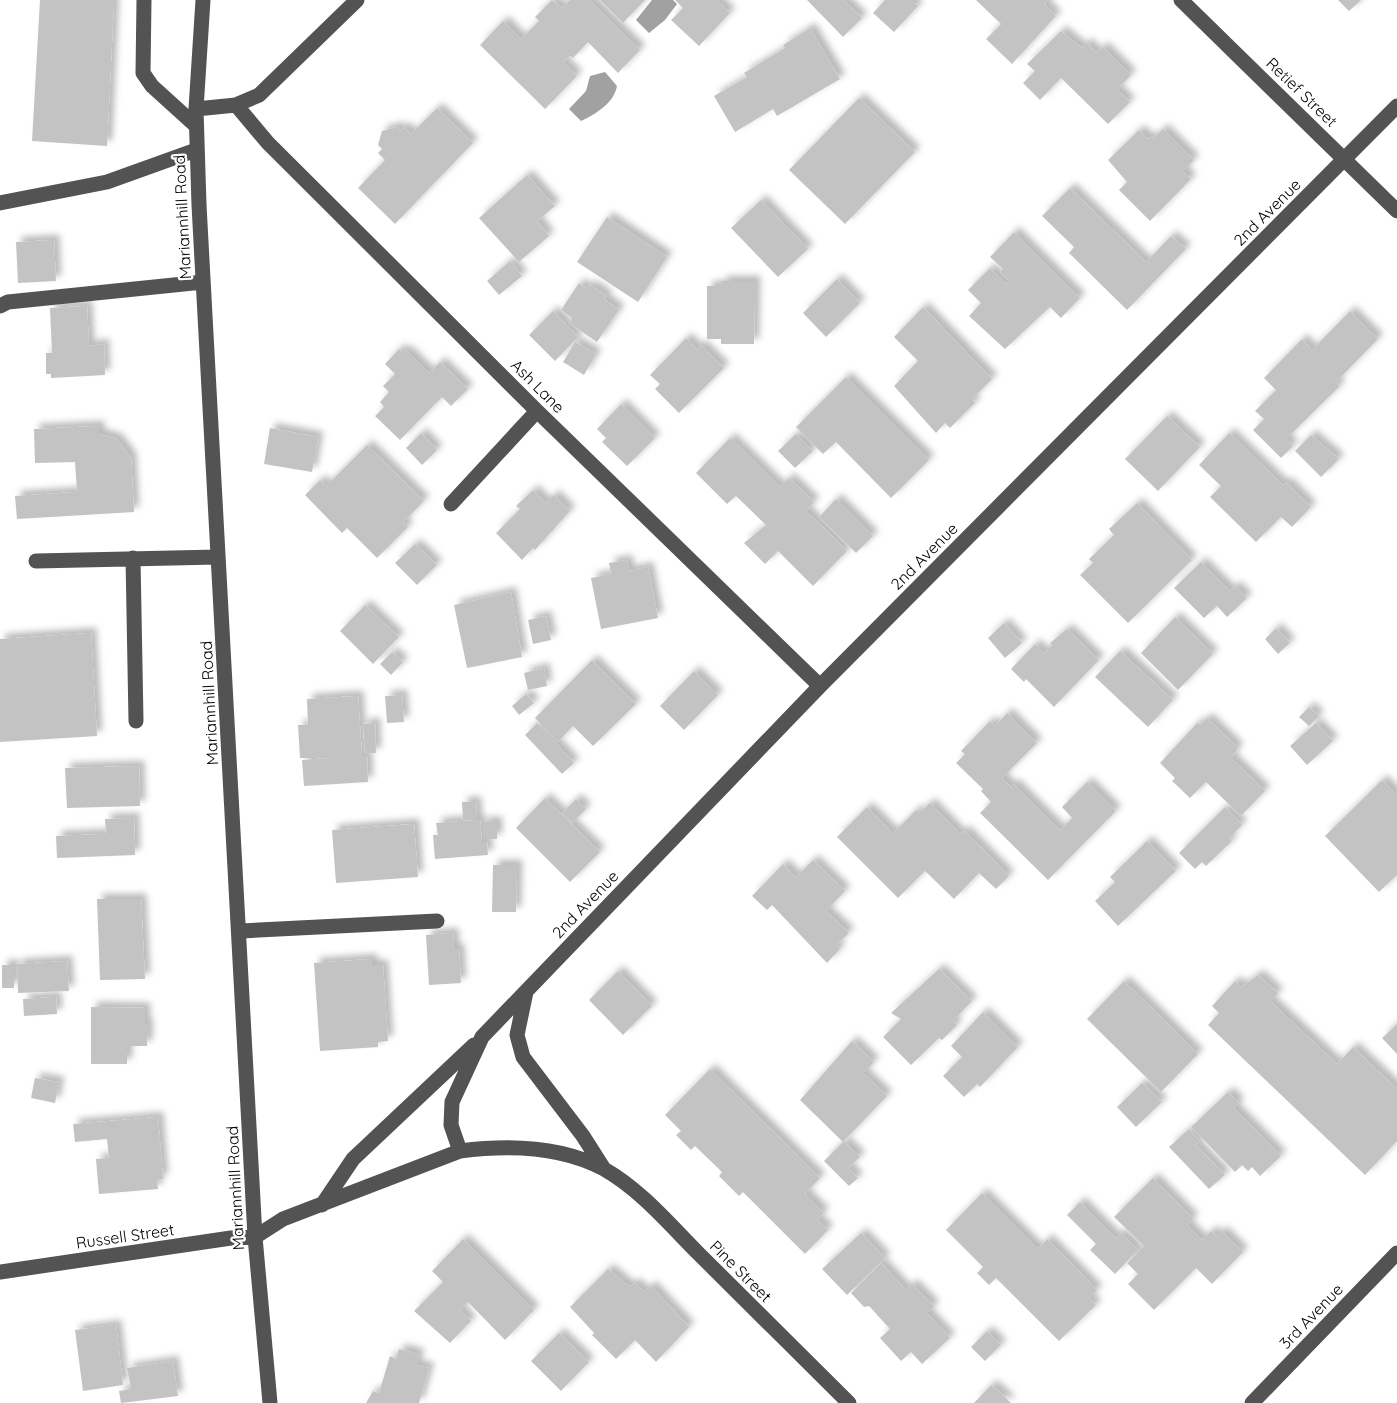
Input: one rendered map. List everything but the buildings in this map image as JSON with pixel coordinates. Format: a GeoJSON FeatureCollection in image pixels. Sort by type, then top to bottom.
{"type":"FeatureCollection","features":[{"type":"Feature","properties":{"kind":"street"},"geometry":{"type":"LineString","coordinates":[[144,0],[143,73],[152,86],[195,125]]}},
{"type":"Feature","properties":{"kind":"street","name":"Mariannhill Road"},"geometry":{"type":"LineString","coordinates":[[203,0],[195,109],[196,150],[255,1238],[270,1403]]}},
{"type":"Feature","properties":{"kind":"street"},"geometry":{"type":"LineString","coordinates":[[195,109],[236,105],[259,95],[357,0]]}},
{"type":"Feature","properties":{"kind":"street","name":"Retief Street"},"geometry":{"type":"LineString","coordinates":[[1181,0],[1397,211]]}},
{"type":"Feature","properties":{"kind":"street","name":"Ash Lane"},"geometry":{"type":"LineString","coordinates":[[236,105],[268,143],[537,411],[820,686]]}},
{"type":"Feature","properties":{"kind":"street","name":"2nd Avenue"},"geometry":{"type":"LineString","coordinates":[[322,1205],[353,1159],[482,1037],[820,686],[1397,106]]}},
{"type":"Feature","properties":{"kind":"street"},"geometry":{"type":"LineString","coordinates":[[0,203],[107,182],[196,150]]}},
{"type":"Feature","properties":{"kind":"street"},"geometry":{"type":"LineString","coordinates":[[0,306],[8,302],[203,282]]}},
{"type":"Feature","properties":{"kind":"street"},"geometry":{"type":"LineString","coordinates":[[451,504],[537,411]]}},
{"type":"Feature","properties":{"kind":"street"},"geometry":{"type":"LineString","coordinates":[[36,561],[218,557]]}},
{"type":"Feature","properties":{"kind":"street"},"geometry":{"type":"LineString","coordinates":[[133,558],[136,721]]}},
{"type":"Feature","properties":{"kind":"street"},"geometry":{"type":"LineString","coordinates":[[240,931],[437,921]]}},
{"type":"Feature","properties":{"kind":"street","name":"Pine Street"},"geometry":{"type":"LineString","coordinates":[[526,992],[517,1035],[523,1057],[583,1136],[604,1170]]}},
{"type":"Feature","properties":{"kind":"street","name":"2nd Avenue"},"geometry":{"type":"LineString","coordinates":[[460,1151],[451,1125],[452,1102],[482,1037]]}},
{"type":"Feature","properties":{"kind":"street","name":"Pine Street"},"geometry":{"type":"LineString","coordinates":[[460,1151],[496,1146],[538,1151],[577,1159],[604,1170],[644,1199],[849,1403]]}},
{"type":"Feature","properties":{"kind":"street"},"geometry":{"type":"LineString","coordinates":[[255,1238],[283,1219],[460,1151]]}},
{"type":"Feature","properties":{"kind":"street","name":"Russell Street"},"geometry":{"type":"LineString","coordinates":[[0,1272],[231,1238],[255,1238]]}},
{"type":"Feature","properties":{"kind":"street","name":"3rd Avenue"},"geometry":{"type":"LineString","coordinates":[[1252,1403],[1397,1253]]}},
{"type":"Feature","properties":{"kind":"shaded area"},"geometry":{"type":"Polygon","coordinates":[[[652,0],[673,0],[677,4],[665,20],[649,33],[636,20],[652,0]]]}},
{"type":"Feature","properties":{"kind":"shaded area"},"geometry":{"type":"Polygon","coordinates":[[[605,72],[617,86],[615,92],[604,107],[581,121],[569,109],[586,91],[590,76],[605,72]]]}}]}
